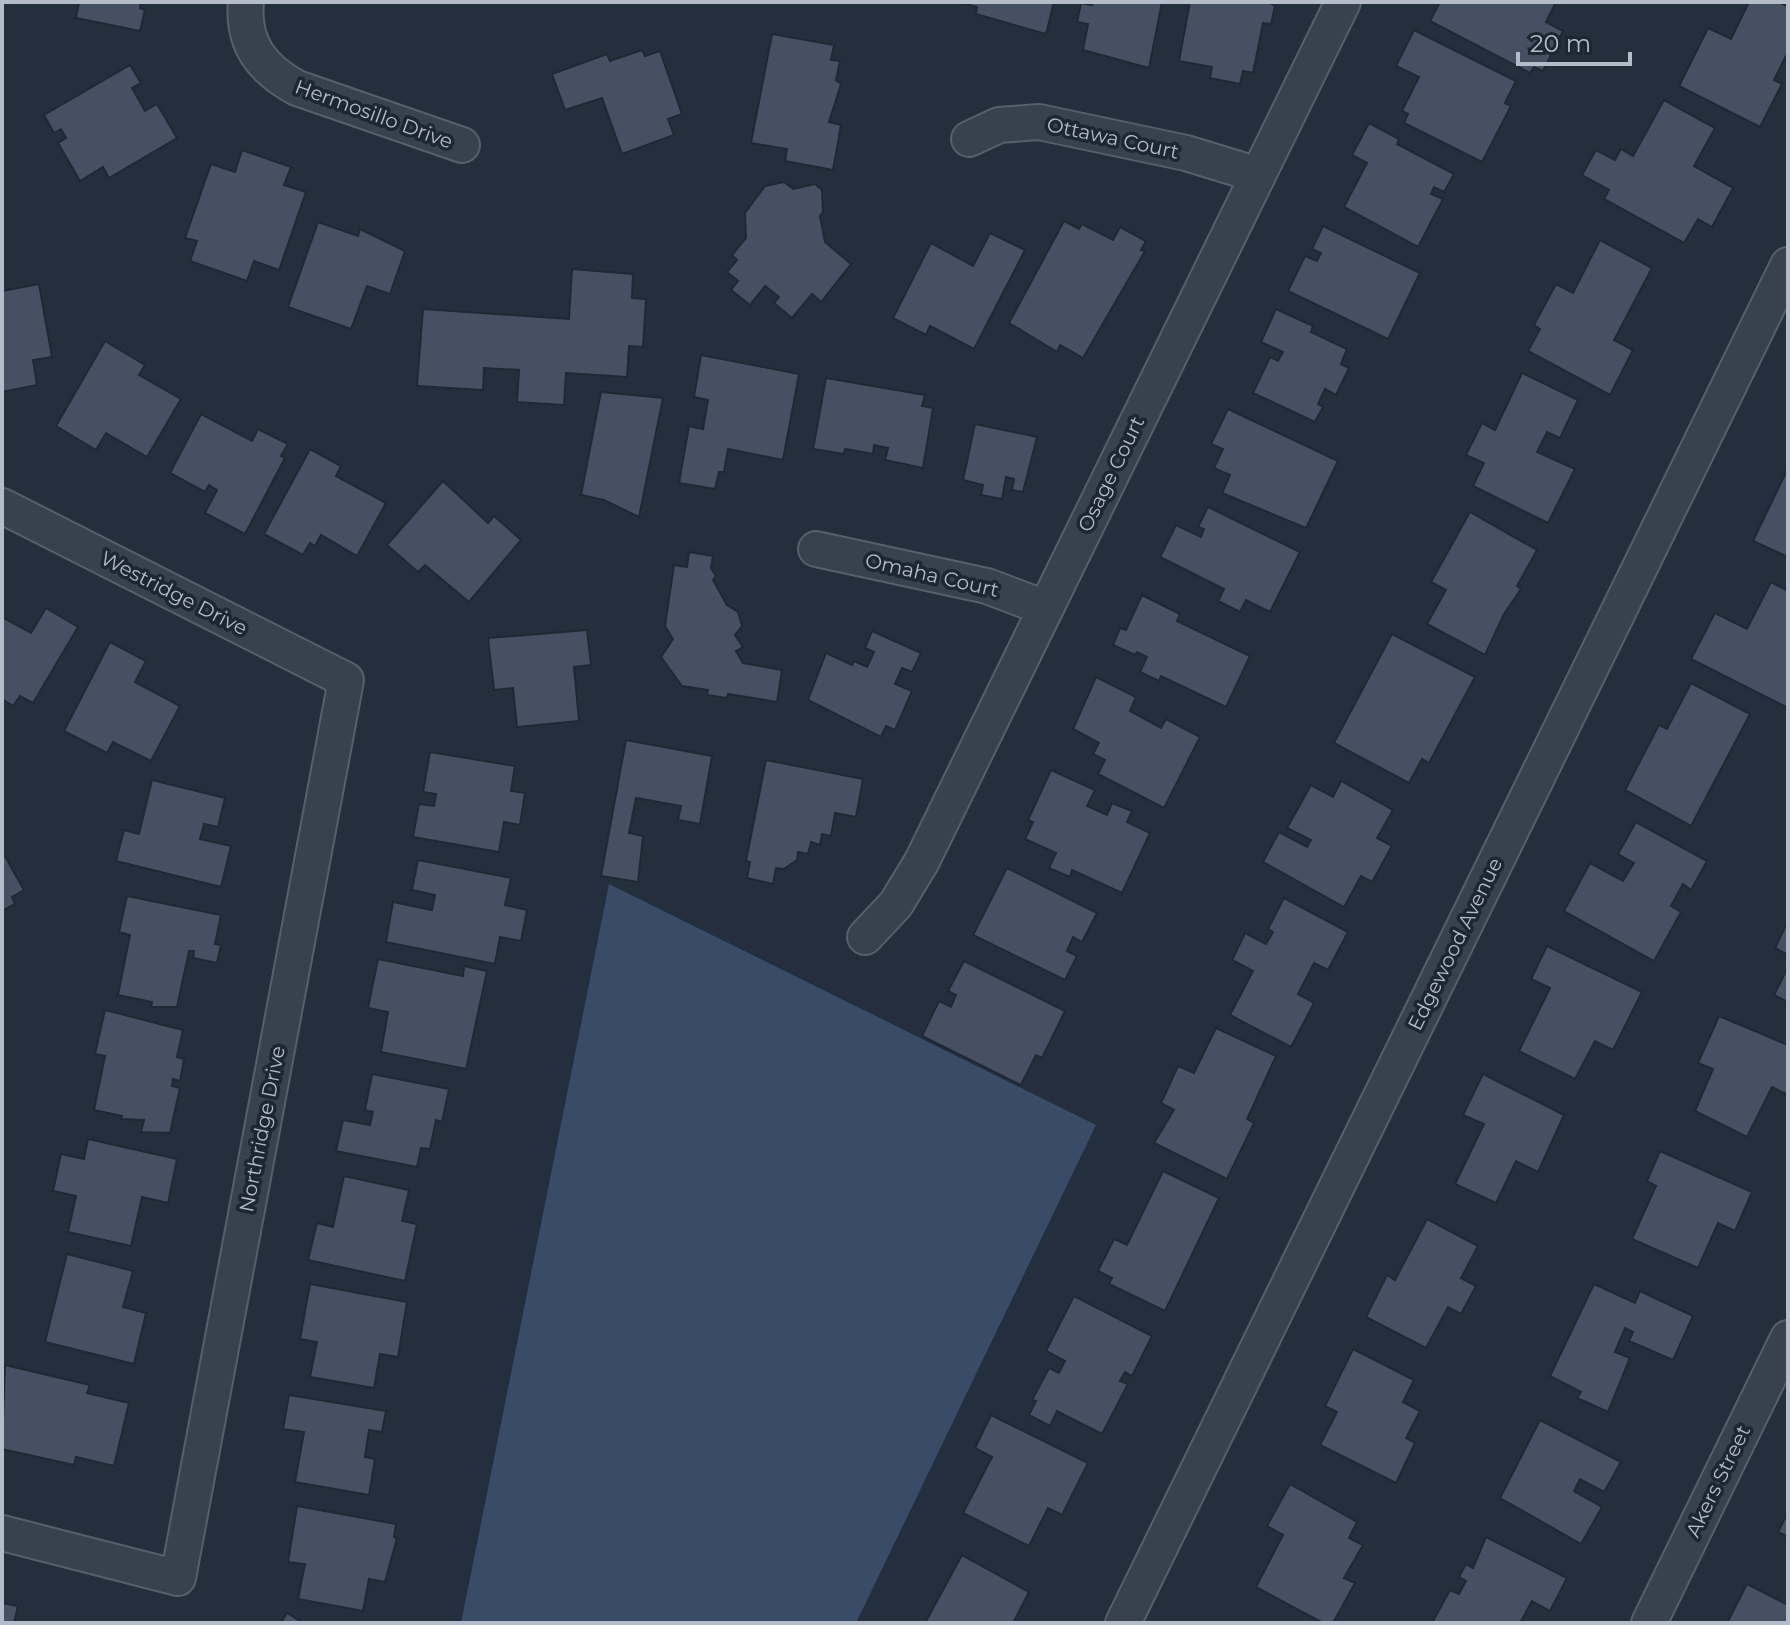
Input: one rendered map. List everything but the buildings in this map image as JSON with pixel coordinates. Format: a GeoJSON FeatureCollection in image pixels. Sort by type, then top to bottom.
{"type":"FeatureCollection","features":[{"type":"Feature","properties":{"kind":"street","name":"Hermosillo Drive"},"geometry":{"type":"LineString","coordinates":[[246,2],[247,32],[252,50],[279,78],[297,88],[462,145]]}},
{"type":"Feature","properties":{"kind":"street","name":"Osage Court"},"geometry":{"type":"LineString","coordinates":[[865,937],[896,904],[922,861],[1343,2]]}},
{"type":"Feature","properties":{"kind":"street","name":"Ottawa Court"},"geometry":{"type":"LineString","coordinates":[[969,139],[999,125],[1039,122],[1186,153],[1258,175]]}},
{"type":"Feature","properties":{"kind":"street","name":"Edgewood Avenue"},"geometry":{"type":"LineString","coordinates":[[1123,1623],[1788,265]]}},
{"type":"Feature","properties":{"kind":"street","name":"Westridge Drive"},"geometry":{"type":"LineString","coordinates":[[2,506],[346,680]]}},
{"type":"Feature","properties":{"kind":"street","name":"Omaha Court"},"geometry":{"type":"LineString","coordinates":[[816,549],[987,586],[1045,608]]}},
{"type":"Feature","properties":{"kind":"street","name":"Northridge Drive"},"geometry":{"type":"LineString","coordinates":[[2,1533],[178,1578],[346,680]]}},
{"type":"Feature","properties":{"kind":"street","name":"Akers Street"},"geometry":{"type":"LineString","coordinates":[[1649,1623],[1788,1338]]}},
{"type":"Feature","properties":{"kind":"water"},"geometry":{"type":"Polygon","coordinates":[[[609,884],[1096,1125],[856,1623],[461,1623],[609,884]]]}}]}
